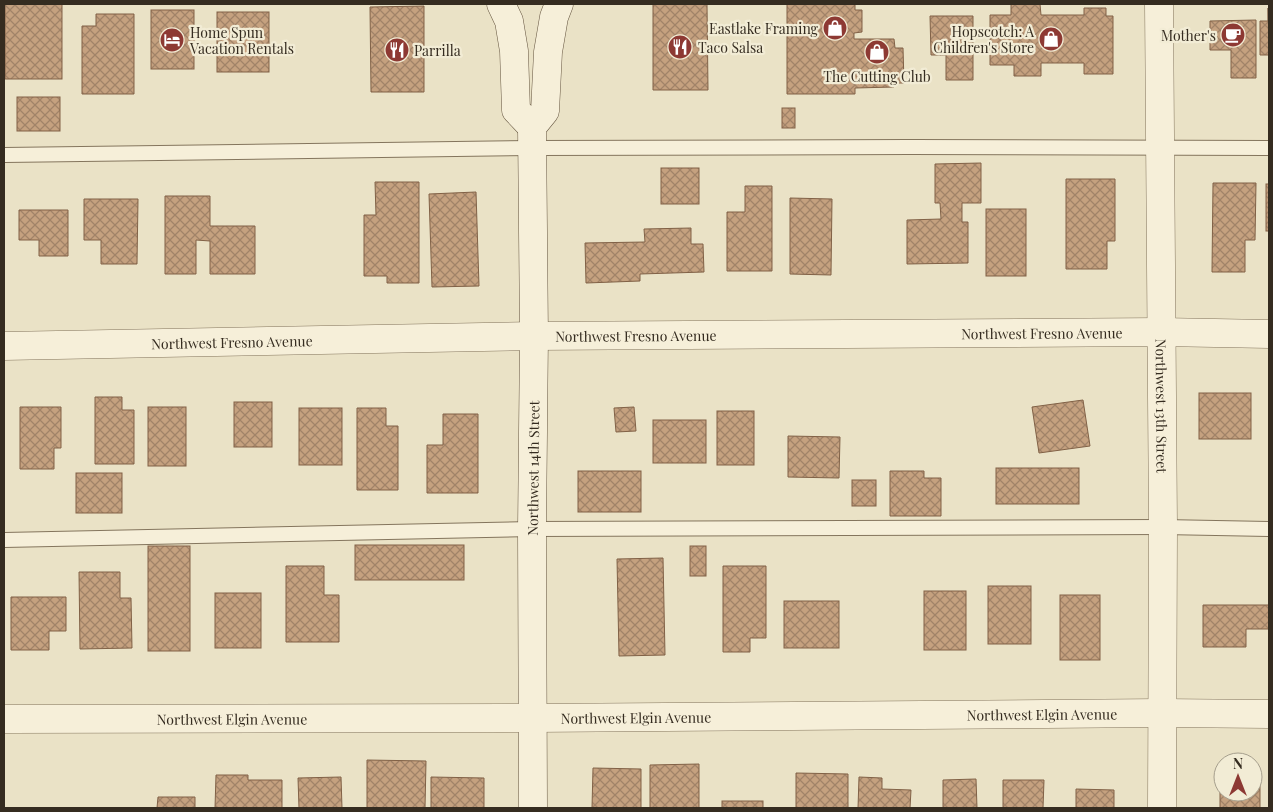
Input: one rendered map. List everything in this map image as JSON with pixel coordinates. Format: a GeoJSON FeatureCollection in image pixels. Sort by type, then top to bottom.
{"type":"FeatureCollection","features":[{"type":"Feature","properties":{"kind":"street"},"geometry":{"type":"LineString","coordinates":[[501,4],[509,21],[514,51],[516,110],[532,138]]}},
{"type":"Feature","properties":{"kind":"street"},"geometry":{"type":"LineString","coordinates":[[532,138],[545,111],[548,52],[554,17],[559,4]]}},
{"type":"Feature","properties":{"kind":"street","name":"Northwest 13th Street"},"geometry":{"type":"LineString","coordinates":[[1159,4],[1162,808]]}},
{"type":"Feature","properties":{"kind":"street","name":"Northwest 14th Street"},"geometry":{"type":"LineString","coordinates":[[532,138],[534,336],[532,529],[533,808]]}},
{"type":"Feature","properties":{"kind":"street","name":"Northwest Fresno Avenue"},"geometry":{"type":"LineString","coordinates":[[4,346],[534,336],[1161,332],[1269,334]]}},
{"type":"Feature","properties":{"kind":"street","name":"Northwest Elgin Avenue"},"geometry":{"type":"LineString","coordinates":[[4,719],[1269,714]]}},
{"type":"Feature","properties":{"kind":"lane"},"geometry":{"type":"LineString","coordinates":[[4,155],[532,138],[1269,148]]}},
{"type":"Feature","properties":{"kind":"lane"},"geometry":{"type":"LineString","coordinates":[[4,540],[532,529],[1162,527],[1269,530]]}},
{"type":"Feature","properties":{"kind":"building"},"geometry":{"type":"Polygon","coordinates":[[[5,4],[62,4],[62,79],[5,79],[5,4]]]}},
{"type":"Feature","properties":{"kind":"building","name":"Taco Salsa"},"geometry":{"type":"Polygon","coordinates":[[[653,4],[707,4],[708,90],[653,90],[653,4]]]}},
{"type":"Feature","properties":{"kind":"building"},"geometry":{"type":"Polygon","coordinates":[[[787,4],[855,4],[855,10],[862,10],[862,32],[854,33],[854,39],[894,39],[895,48],[903,48],[904,83],[894,83],[894,87],[855,88],[855,94],[787,94],[787,4]]]}},
{"type":"Feature","properties":{"kind":"building","name":"Hopscotch: A Children's Store"},"geometry":{"type":"Polygon","coordinates":[[[1011,4],[1040,4],[1041,15],[1084,15],[1084,8],[1106,8],[1106,16],[1113,16],[1113,74],[1084,74],[1084,63],[1041,63],[1041,76],[1014,76],[1014,65],[990,65],[990,15],[1011,15],[1011,4]]]}},
{"type":"Feature","properties":{"kind":"building","name":"Parrilla"},"geometry":{"type":"Polygon","coordinates":[[[424,6],[424,92],[371,92],[370,7],[424,6]]]}},
{"type":"Feature","properties":{"kind":"building"},"geometry":{"type":"Polygon","coordinates":[[[1268,8],[1269,55],[1260,55],[1260,21],[1268,21],[1268,8]]]}},
{"type":"Feature","properties":{"kind":"building","name":"Home Spun Vacation Rentals"},"geometry":{"type":"Polygon","coordinates":[[[151,10],[194,10],[194,69],[151,69],[151,10]]]}},
{"type":"Feature","properties":{"kind":"building"},"geometry":{"type":"Polygon","coordinates":[[[217,12],[269,12],[269,72],[217,72],[217,12]]]}},
{"type":"Feature","properties":{"kind":"building"},"geometry":{"type":"Polygon","coordinates":[[[96,14],[134,14],[134,94],[82,94],[82,26],[96,26],[96,14]]]}},
{"type":"Feature","properties":{"kind":"building"},"geometry":{"type":"Polygon","coordinates":[[[930,16],[973,16],[973,80],[946,80],[946,55],[931,55],[930,16]]]}},
{"type":"Feature","properties":{"kind":"building","name":"Mother's"},"geometry":{"type":"Polygon","coordinates":[[[1256,20],[1256,78],[1231,78],[1231,50],[1210,50],[1210,21],[1256,20]]]}},
{"type":"Feature","properties":{"kind":"building"},"geometry":{"type":"Polygon","coordinates":[[[17,97],[60,97],[60,131],[17,131],[17,97]]]}},
{"type":"Feature","properties":{"kind":"building"},"geometry":{"type":"Polygon","coordinates":[[[782,108],[795,108],[795,128],[782,128],[782,108]]]}},
{"type":"Feature","properties":{"kind":"building"},"geometry":{"type":"Polygon","coordinates":[[[981,163],[981,203],[962,203],[962,222],[968,222],[968,263],[907,264],[907,220],[941,219],[940,203],[935,203],[935,164],[981,163]]]}},
{"type":"Feature","properties":{"kind":"building"},"geometry":{"type":"Polygon","coordinates":[[[661,168],[699,168],[699,204],[661,204],[661,168]]]}},
{"type":"Feature","properties":{"kind":"building"},"geometry":{"type":"Polygon","coordinates":[[[1066,179],[1115,179],[1115,241],[1107,241],[1107,269],[1066,269],[1066,179]]]}},
{"type":"Feature","properties":{"kind":"building"},"geometry":{"type":"Polygon","coordinates":[[[375,182],[419,182],[419,283],[387,283],[387,276],[364,276],[364,215],[376,215],[375,182]]]}},
{"type":"Feature","properties":{"kind":"building"},"geometry":{"type":"Polygon","coordinates":[[[1213,183],[1256,183],[1255,240],[1245,240],[1245,272],[1212,272],[1213,183]]]}},
{"type":"Feature","properties":{"kind":"building"},"geometry":{"type":"Polygon","coordinates":[[[1266,184],[1269,184],[1269,231],[1266,231],[1266,184]]]}},
{"type":"Feature","properties":{"kind":"building"},"geometry":{"type":"Polygon","coordinates":[[[745,186],[772,186],[772,271],[727,271],[727,212],[745,212],[745,186]]]}},
{"type":"Feature","properties":{"kind":"building"},"geometry":{"type":"Polygon","coordinates":[[[476,192],[479,286],[432,287],[429,194],[476,192]]]}},
{"type":"Feature","properties":{"kind":"building"},"geometry":{"type":"Polygon","coordinates":[[[165,196],[210,196],[210,226],[255,226],[255,274],[210,274],[210,241],[196,240],[196,274],[165,274],[165,196]]]}},
{"type":"Feature","properties":{"kind":"building"},"geometry":{"type":"Polygon","coordinates":[[[790,198],[832,199],[831,275],[790,274],[790,198]]]}},
{"type":"Feature","properties":{"kind":"building"},"geometry":{"type":"Polygon","coordinates":[[[84,199],[138,199],[137,264],[101,264],[101,240],[84,240],[84,199]]]}},
{"type":"Feature","properties":{"kind":"building"},"geometry":{"type":"Polygon","coordinates":[[[986,209],[1026,209],[1026,276],[986,276],[986,209]]]}},
{"type":"Feature","properties":{"kind":"building"},"geometry":{"type":"Polygon","coordinates":[[[19,210],[68,210],[68,256],[39,256],[39,240],[19,240],[19,210]]]}},
{"type":"Feature","properties":{"kind":"building"},"geometry":{"type":"Polygon","coordinates":[[[691,228],[691,244],[703,244],[704,272],[640,274],[640,281],[586,283],[585,243],[645,242],[644,229],[691,228]]]}},
{"type":"Feature","properties":{"kind":"building"},"geometry":{"type":"Polygon","coordinates":[[[1199,393],[1251,393],[1251,439],[1199,439],[1199,393]]]}},
{"type":"Feature","properties":{"kind":"building"},"geometry":{"type":"Polygon","coordinates":[[[95,397],[122,397],[122,410],[134,410],[134,464],[95,464],[95,397]]]}},
{"type":"Feature","properties":{"kind":"building"},"geometry":{"type":"Polygon","coordinates":[[[1083,400],[1090,446],[1039,453],[1032,407],[1083,400]]]}},
{"type":"Feature","properties":{"kind":"building"},"geometry":{"type":"Polygon","coordinates":[[[234,402],[272,402],[272,447],[234,447],[234,402]]]}},
{"type":"Feature","properties":{"kind":"building"},"geometry":{"type":"Polygon","coordinates":[[[20,407],[61,407],[61,448],[54,448],[54,469],[20,469],[20,407]]]}},
{"type":"Feature","properties":{"kind":"building"},"geometry":{"type":"Polygon","coordinates":[[[148,407],[186,407],[186,466],[148,466],[148,407]]]}},
{"type":"Feature","properties":{"kind":"building"},"geometry":{"type":"Polygon","coordinates":[[[634,407],[636,431],[616,432],[614,408],[634,407]]]}},
{"type":"Feature","properties":{"kind":"building"},"geometry":{"type":"Polygon","coordinates":[[[299,408],[342,408],[342,465],[299,465],[299,408]]]}},
{"type":"Feature","properties":{"kind":"building"},"geometry":{"type":"Polygon","coordinates":[[[357,408],[386,408],[386,426],[398,426],[398,490],[357,490],[357,408]]]}},
{"type":"Feature","properties":{"kind":"building"},"geometry":{"type":"Polygon","coordinates":[[[717,411],[754,411],[754,465],[717,465],[717,411]]]}},
{"type":"Feature","properties":{"kind":"building"},"geometry":{"type":"Polygon","coordinates":[[[443,414],[478,414],[478,493],[427,493],[427,445],[443,445],[443,414]]]}},
{"type":"Feature","properties":{"kind":"building"},"geometry":{"type":"Polygon","coordinates":[[[653,420],[706,420],[706,463],[653,463],[653,420]]]}},
{"type":"Feature","properties":{"kind":"building"},"geometry":{"type":"Polygon","coordinates":[[[788,436],[840,437],[839,478],[788,477],[788,436]]]}},
{"type":"Feature","properties":{"kind":"building"},"geometry":{"type":"Polygon","coordinates":[[[996,468],[1079,468],[1079,504],[996,504],[996,468]]]}},
{"type":"Feature","properties":{"kind":"building"},"geometry":{"type":"Polygon","coordinates":[[[578,471],[641,471],[641,512],[578,512],[578,471]]]}},
{"type":"Feature","properties":{"kind":"building"},"geometry":{"type":"Polygon","coordinates":[[[890,471],[924,471],[924,478],[941,478],[941,516],[890,516],[890,471]]]}},
{"type":"Feature","properties":{"kind":"building"},"geometry":{"type":"Polygon","coordinates":[[[76,473],[122,473],[122,513],[76,513],[76,473]]]}},
{"type":"Feature","properties":{"kind":"building"},"geometry":{"type":"Polygon","coordinates":[[[852,480],[876,480],[876,506],[852,506],[852,480]]]}},
{"type":"Feature","properties":{"kind":"building"},"geometry":{"type":"Polygon","coordinates":[[[355,545],[464,545],[464,580],[355,580],[355,545]]]}},
{"type":"Feature","properties":{"kind":"building"},"geometry":{"type":"Polygon","coordinates":[[[148,546],[190,546],[190,651],[148,651],[148,546]]]}},
{"type":"Feature","properties":{"kind":"building"},"geometry":{"type":"Polygon","coordinates":[[[690,546],[706,546],[706,576],[690,576],[690,546]]]}},
{"type":"Feature","properties":{"kind":"building"},"geometry":{"type":"Polygon","coordinates":[[[663,558],[665,655],[619,656],[617,559],[663,558]]]}},
{"type":"Feature","properties":{"kind":"building"},"geometry":{"type":"Polygon","coordinates":[[[286,566],[324,566],[324,595],[339,595],[339,642],[286,642],[286,566]]]}},
{"type":"Feature","properties":{"kind":"building"},"geometry":{"type":"Polygon","coordinates":[[[723,566],[766,566],[766,638],[750,638],[750,652],[723,652],[723,566]]]}},
{"type":"Feature","properties":{"kind":"building"},"geometry":{"type":"Polygon","coordinates":[[[79,572],[120,572],[120,598],[131,598],[132,648],[80,649],[79,572]]]}},
{"type":"Feature","properties":{"kind":"building"},"geometry":{"type":"Polygon","coordinates":[[[988,586],[1031,586],[1031,644],[988,644],[988,586]]]}},
{"type":"Feature","properties":{"kind":"building"},"geometry":{"type":"Polygon","coordinates":[[[924,591],[966,591],[966,650],[924,650],[924,591]]]}},
{"type":"Feature","properties":{"kind":"building"},"geometry":{"type":"Polygon","coordinates":[[[215,593],[261,593],[261,648],[215,648],[215,593]]]}},
{"type":"Feature","properties":{"kind":"building"},"geometry":{"type":"Polygon","coordinates":[[[1060,595],[1100,595],[1100,660],[1060,660],[1060,595]]]}},
{"type":"Feature","properties":{"kind":"building"},"geometry":{"type":"Polygon","coordinates":[[[11,597],[66,597],[66,631],[49,631],[49,650],[11,650],[11,597]]]}},
{"type":"Feature","properties":{"kind":"building"},"geometry":{"type":"Polygon","coordinates":[[[784,601],[839,601],[839,648],[784,648],[784,601]]]}},
{"type":"Feature","properties":{"kind":"building"},"geometry":{"type":"Polygon","coordinates":[[[1203,605],[1269,605],[1269,629],[1246,629],[1246,647],[1203,647],[1203,605]]]}},
{"type":"Feature","properties":{"kind":"building"},"geometry":{"type":"Polygon","coordinates":[[[367,760],[426,761],[425,808],[367,808],[367,760]]]}},
{"type":"Feature","properties":{"kind":"building"},"geometry":{"type":"Polygon","coordinates":[[[699,764],[699,808],[650,808],[650,765],[699,764]]]}},
{"type":"Feature","properties":{"kind":"building"},"geometry":{"type":"Polygon","coordinates":[[[593,768],[641,769],[641,808],[592,808],[593,768]]]}},
{"type":"Feature","properties":{"kind":"building"},"geometry":{"type":"Polygon","coordinates":[[[796,773],[848,774],[848,808],[796,808],[796,773]]]}},
{"type":"Feature","properties":{"kind":"building"},"geometry":{"type":"Polygon","coordinates":[[[216,775],[248,775],[248,780],[282,780],[282,808],[215,808],[216,775]]]}},
{"type":"Feature","properties":{"kind":"building"},"geometry":{"type":"Polygon","coordinates":[[[341,777],[342,808],[299,808],[298,778],[341,777]]]}},
{"type":"Feature","properties":{"kind":"building"},"geometry":{"type":"Polygon","coordinates":[[[431,777],[484,778],[484,808],[431,808],[431,777]]]}},
{"type":"Feature","properties":{"kind":"building"},"geometry":{"type":"Polygon","coordinates":[[[859,777],[882,778],[882,789],[911,790],[910,808],[858,808],[859,777]]]}},
{"type":"Feature","properties":{"kind":"building"},"geometry":{"type":"Polygon","coordinates":[[[976,779],[977,808],[943,808],[943,780],[976,779]]]}},
{"type":"Feature","properties":{"kind":"building"},"geometry":{"type":"Polygon","coordinates":[[[1003,780],[1044,780],[1043,808],[1003,808],[1003,780]]]}},
{"type":"Feature","properties":{"kind":"building"},"geometry":{"type":"Polygon","coordinates":[[[1076,789],[1114,790],[1114,808],[1076,808],[1076,789]]]}},
{"type":"Feature","properties":{"kind":"building"},"geometry":{"type":"Polygon","coordinates":[[[158,797],[195,797],[195,808],[157,808],[158,797]]]}},
{"type":"Feature","properties":{"kind":"building"},"geometry":{"type":"Polygon","coordinates":[[[722,801],[763,801],[763,808],[722,808],[722,801]]]}},
{"type":"Feature","properties":{"kind":"building"},"geometry":{"type":"Polygon","coordinates":[[[1220,802],[1260,802],[1260,808],[1220,808],[1220,802]]]}},
{"type":"Feature","properties":{"kind":"place","name":"Eastlake Framing"},"geometry":{"type":"Point","coordinates":[835,28]}},
{"type":"Feature","properties":{"kind":"place","name":"Mother's"},"geometry":{"type":"Point","coordinates":[1233,35]}},
{"type":"Feature","properties":{"kind":"place","name":"Hopscotch: A Children's Store"},"geometry":{"type":"Point","coordinates":[1051,39]}},
{"type":"Feature","properties":{"kind":"place","name":"Home Spun Vacation Rentals"},"geometry":{"type":"Point","coordinates":[172,40]}},
{"type":"Feature","properties":{"kind":"place","name":"Taco Salsa"},"geometry":{"type":"Point","coordinates":[680,47]}},
{"type":"Feature","properties":{"kind":"place","name":"Parrilla"},"geometry":{"type":"Point","coordinates":[397,50]}},
{"type":"Feature","properties":{"kind":"place","name":"The Cutting Club"},"geometry":{"type":"Point","coordinates":[877,52]}}]}
